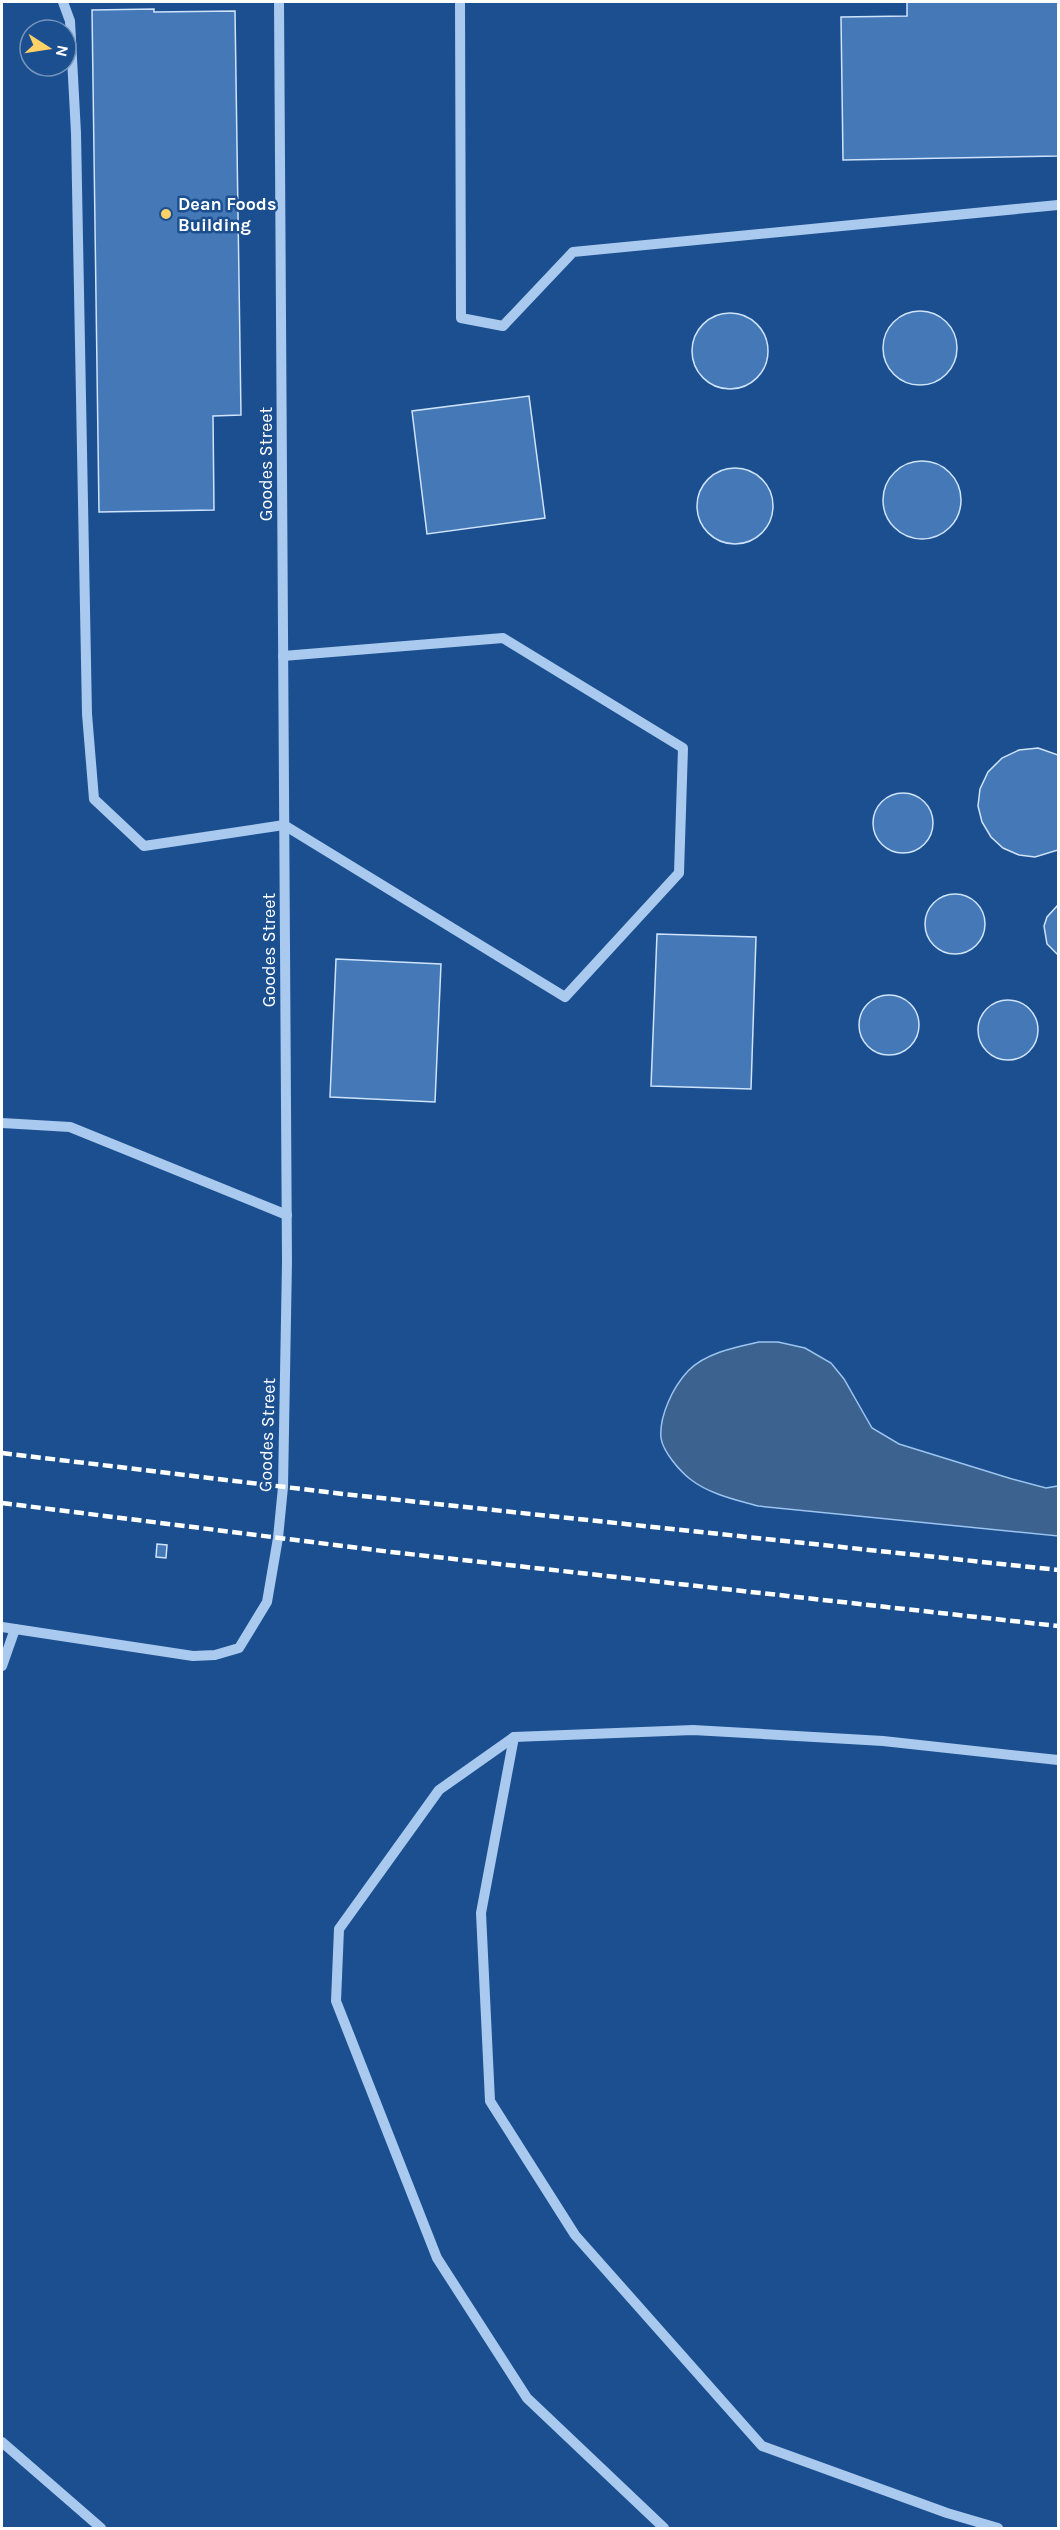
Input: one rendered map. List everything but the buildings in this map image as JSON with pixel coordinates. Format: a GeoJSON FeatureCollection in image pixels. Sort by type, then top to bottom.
{"type":"FeatureCollection","features":[{"type":"Feature","properties":{"kind":"street"},"geometry":{"type":"LineString","coordinates":[[63,2],[70,21],[76,134],[87,714],[94,799],[144,846],[284,825],[565,997],[679,873],[683,748],[503,638],[283,656]]}},
{"type":"Feature","properties":{"kind":"street","name":"Goodes Street"},"geometry":{"type":"LineString","coordinates":[[2,1628],[193,1656],[215,1655],[239,1648],[267,1602],[278,1538],[283,1487],[287,1215],[279,2]]}},
{"type":"Feature","properties":{"kind":"street"},"geometry":{"type":"LineString","coordinates":[[460,2],[461,318],[503,326],[573,252],[1059,205]]}},
{"type":"Feature","properties":{"kind":"street"},"geometry":{"type":"LineString","coordinates":[[2,1123],[70,1127],[287,1215]]}},
{"type":"Feature","properties":{"kind":"street"},"geometry":{"type":"LineString","coordinates":[[2,1665],[15,1629]]}},
{"type":"Feature","properties":{"kind":"street"},"geometry":{"type":"LineString","coordinates":[[664,2529],[527,2398],[437,2258],[336,2001],[339,1929],[439,1790],[514,1737],[693,1731],[883,1741],[1059,1760]]}},
{"type":"Feature","properties":{"kind":"street"},"geometry":{"type":"LineString","coordinates":[[514,1737],[481,1913],[490,2101],[575,2235],[762,2446],[947,2513],[998,2529]]}},
{"type":"Feature","properties":{"kind":"street"},"geometry":{"type":"LineString","coordinates":[[2,2442],[101,2529]]}},
{"type":"Feature","properties":{"kind":"water"},"geometry":{"type":"Polygon","coordinates":[[[759,1342],[778,1342],[805,1348],[831,1363],[844,1379],[872,1428],[899,1444],[1046,1488],[1058,1486],[1058,1536],[758,1506],[723,1496],[697,1484],[677,1466],[662,1443],[662,1420],[668,1402],[682,1378],[695,1365],[721,1352],[759,1342]]]}},
{"type":"Feature","properties":{"kind":"railway"},"geometry":{"type":"LineString","coordinates":[[2,1453],[343,1494],[1058,1570]]}},
{"type":"Feature","properties":{"kind":"railway"},"geometry":{"type":"LineString","coordinates":[[2,1503],[391,1552],[1058,1626]]}},
{"type":"Feature","properties":{"kind":"place","name":"Dean Foods Building"},"geometry":{"type":"Point","coordinates":[166,214]}}]}
